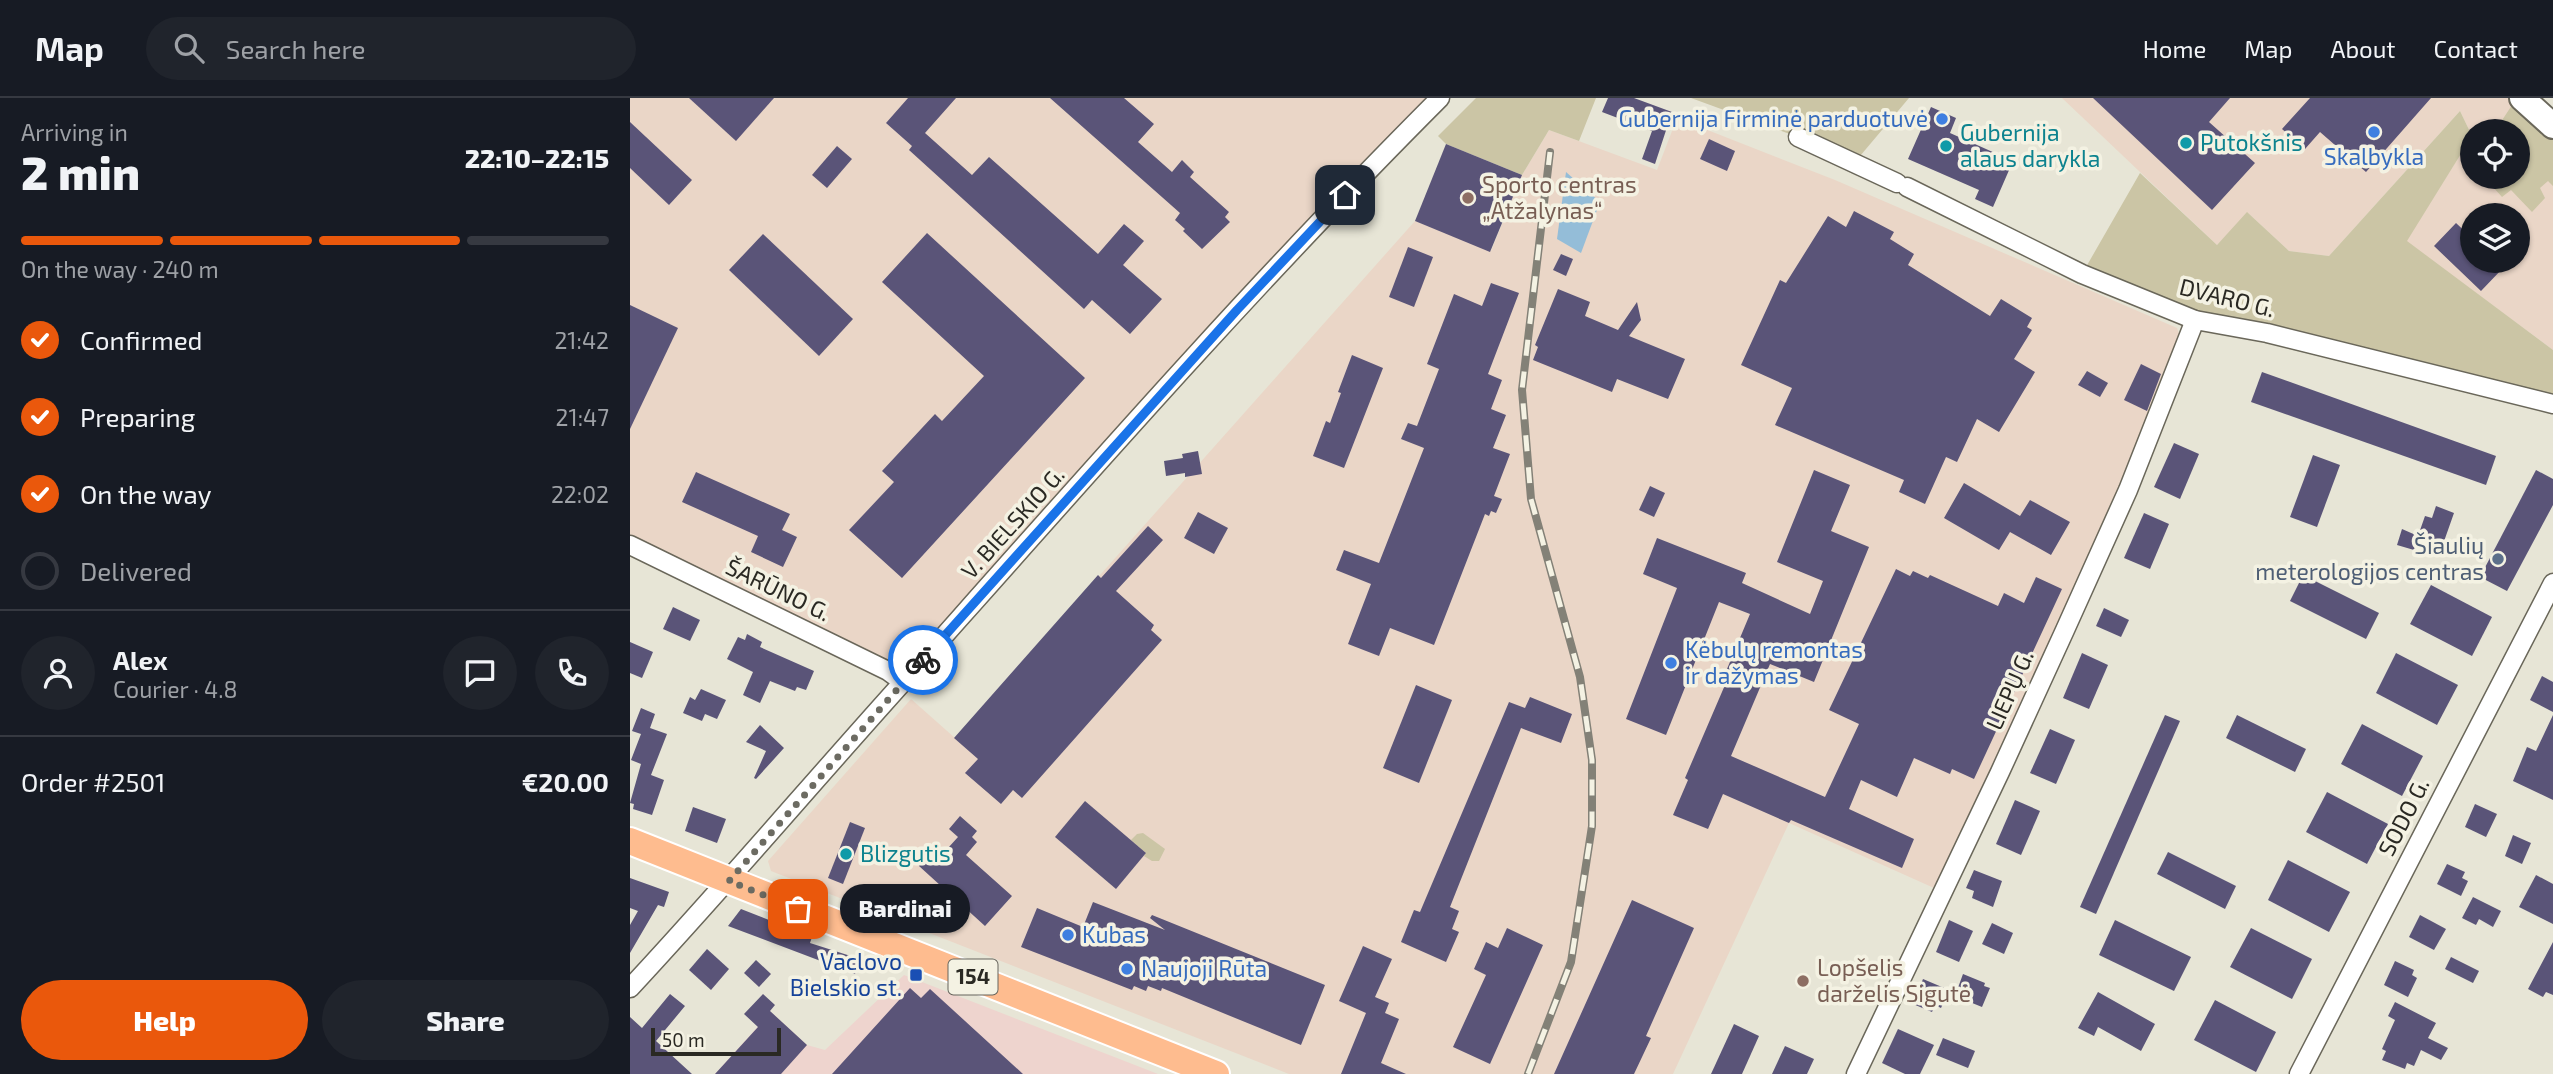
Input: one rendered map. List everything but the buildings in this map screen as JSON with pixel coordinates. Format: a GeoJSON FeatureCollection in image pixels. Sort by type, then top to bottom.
{"type":"FeatureCollection","features":[{"type":"Feature","properties":{"kind":"main road"},"geometry":{"type":"LineString","coordinates":[[2522,98],[2553,126]]}},
{"type":"Feature","properties":{"kind":"main road","name":"154"},"geometry":{"type":"LineString","coordinates":[[630,841],[1216,1074]]}},
{"type":"Feature","properties":{"kind":"street","name":"V. BIELSKIO G."},"geometry":{"type":"LineString","coordinates":[[630,988],[729,881],[903,682],[1237,310],[1440,98]]}},
{"type":"Feature","properties":{"kind":"street","name":"DVARO G."},"geometry":{"type":"LineString","coordinates":[[1798,137],[2082,274],[2195,320],[2267,333],[2553,404]]}},
{"type":"Feature","properties":{"kind":"street","name":"LIEPŲ G."},"geometry":{"type":"LineString","coordinates":[[1856,1074],[2065,630],[2127,490],[2195,320]]}},
{"type":"Feature","properties":{"kind":"street","name":"ŠARŪNO G."},"geometry":{"type":"LineString","coordinates":[[630,545],[888,671],[903,682]]}},
{"type":"Feature","properties":{"kind":"street","name":"SODO G."},"geometry":{"type":"LineString","coordinates":[[2299,1074],[2553,583]]}},
{"type":"Feature","properties":{"kind":"shaded area"},"geometry":{"type":"Polygon","coordinates":[[[630,98],[1440,98],[903,682],[630,545],[630,98]]]}},
{"type":"Feature","properties":{"kind":"shaded area"},"geometry":{"type":"Polygon","coordinates":[[[1476,98],[1596,98],[1579,141],[1549,130],[1522,175],[1446,144],[1438,136],[1476,98]]]}},
{"type":"Feature","properties":{"kind":"shaded area"},"geometry":{"type":"Polygon","coordinates":[[[1691,98],[1909,98],[1855,162],[1798,137],[1691,98]]]}},
{"type":"Feature","properties":{"kind":"shaded area"},"geometry":{"type":"Polygon","coordinates":[[[2062,98],[2509,98],[2553,139],[2553,350],[2406,241],[2460,155],[2460,189],[2530,189],[2530,119],[2464,119],[2460,111],[2329,256],[2289,251],[2248,213],[2217,245],[2062,98]]]}},
{"type":"Feature","properties":{"kind":"shaded area"},"geometry":{"type":"Polygon","coordinates":[[[2514,102],[2553,139],[2553,186],[2548,181],[2540,188],[2545,198],[2532,212],[2530,203],[2523,203],[2511,190],[2502,197],[2495,189],[2530,189],[2530,119],[2503,119],[2514,102]]]}},
{"type":"Feature","properties":{"kind":"shaded area"},"geometry":{"type":"Polygon","coordinates":[[[2460,111],[2464,119],[2460,119],[2460,155],[2407,241],[2553,350],[2553,404],[2195,320],[2082,274],[2140,173],[2217,245],[2247,212],[2289,251],[2329,256],[2460,111]]]}},
{"type":"Feature","properties":{"kind":"shaded area"},"geometry":{"type":"Polygon","coordinates":[[[1677,118],[1835,180],[2177,328],[2183,345],[2064,622],[1934,888],[1789,823],[1673,1074],[1289,1074],[771,871],[768,861],[911,699],[955,738],[1415,221],[1491,251],[1522,175],[1549,130],[1657,170],[1677,118]]]}},
{"type":"Feature","properties":{"kind":"shaded area"},"geometry":{"type":"Polygon","coordinates":[[[1143,833],[1165,849],[1159,861],[1152,861],[1144,856],[1146,853],[1131,840],[1137,834],[1143,833]]]}},
{"type":"Feature","properties":{"kind":"shaded area"},"geometry":{"type":"Polygon","coordinates":[[[904,975],[1158,1074],[715,1074],[771,1012],[807,1045],[825,1050],[904,975]]]}},
{"type":"Feature","properties":{"kind":"water"},"geometry":{"type":"Polygon","coordinates":[[[1566,172],[1600,202],[1581,253],[1557,239],[1566,172]]]}},
{"type":"Feature","properties":{"kind":"railway"},"geometry":{"type":"LineString","coordinates":[[1528,1074],[1571,962],[1592,826],[1592,760],[1580,677],[1531,499],[1522,390],[1550,152]]}},
{"type":"Feature","properties":{"kind":"way so far"},"geometry":{"type":"LineString","coordinates":[[798,909],[729,881],[923,660]]}},
{"type":"Feature","properties":{"kind":"place","name":"Gubernija Firminė parduotuvė"},"geometry":{"type":"Point","coordinates":[1942,119]}},
{"type":"Feature","properties":{"kind":"place","name":"Skalbykla"},"geometry":{"type":"Point","coordinates":[2374,132]}},
{"type":"Feature","properties":{"kind":"place","name":"Putokšnis"},"geometry":{"type":"Point","coordinates":[2186,143]}},
{"type":"Feature","properties":{"kind":"place","name":"Gubernija alaus darykla"},"geometry":{"type":"Point","coordinates":[1946,146]}},
{"type":"Feature","properties":{"kind":"place","name":"Sporto centras „Atžalynas“"},"geometry":{"type":"Point","coordinates":[1468,198]}},
{"type":"Feature","properties":{"kind":"place","name":"Šiaulių meterologijos centras"},"geometry":{"type":"Point","coordinates":[2498,559]}},
{"type":"Feature","properties":{"kind":"place","name":"Kėbulų remontas ir dažymas"},"geometry":{"type":"Point","coordinates":[1671,663]}},
{"type":"Feature","properties":{"kind":"place","name":"Blizgutis"},"geometry":{"type":"Point","coordinates":[846,854]}},
{"type":"Feature","properties":{"kind":"place","name":"Bardinai"},"geometry":{"type":"Point","coordinates":[798,909]}},
{"type":"Feature","properties":{"kind":"place","name":"Kubas"},"geometry":{"type":"Point","coordinates":[1068,935]}},
{"type":"Feature","properties":{"kind":"place","name":"Naujoji Rūta"},"geometry":{"type":"Point","coordinates":[1127,969]}},
{"type":"Feature","properties":{"kind":"place","name":"Vaclovo Bielskio st."},"geometry":{"type":"Point","coordinates":[916,975]}},
{"type":"Feature","properties":{"kind":"place","name":"Lopšelis darželis Sigutė"},"geometry":{"type":"Point","coordinates":[1803,981]}},
{"type":"Feature","properties":{"kind":"route"},"geometry":{"type":"LineString","coordinates":[[923,660],[1237,310],[1345,195]]}}]}
